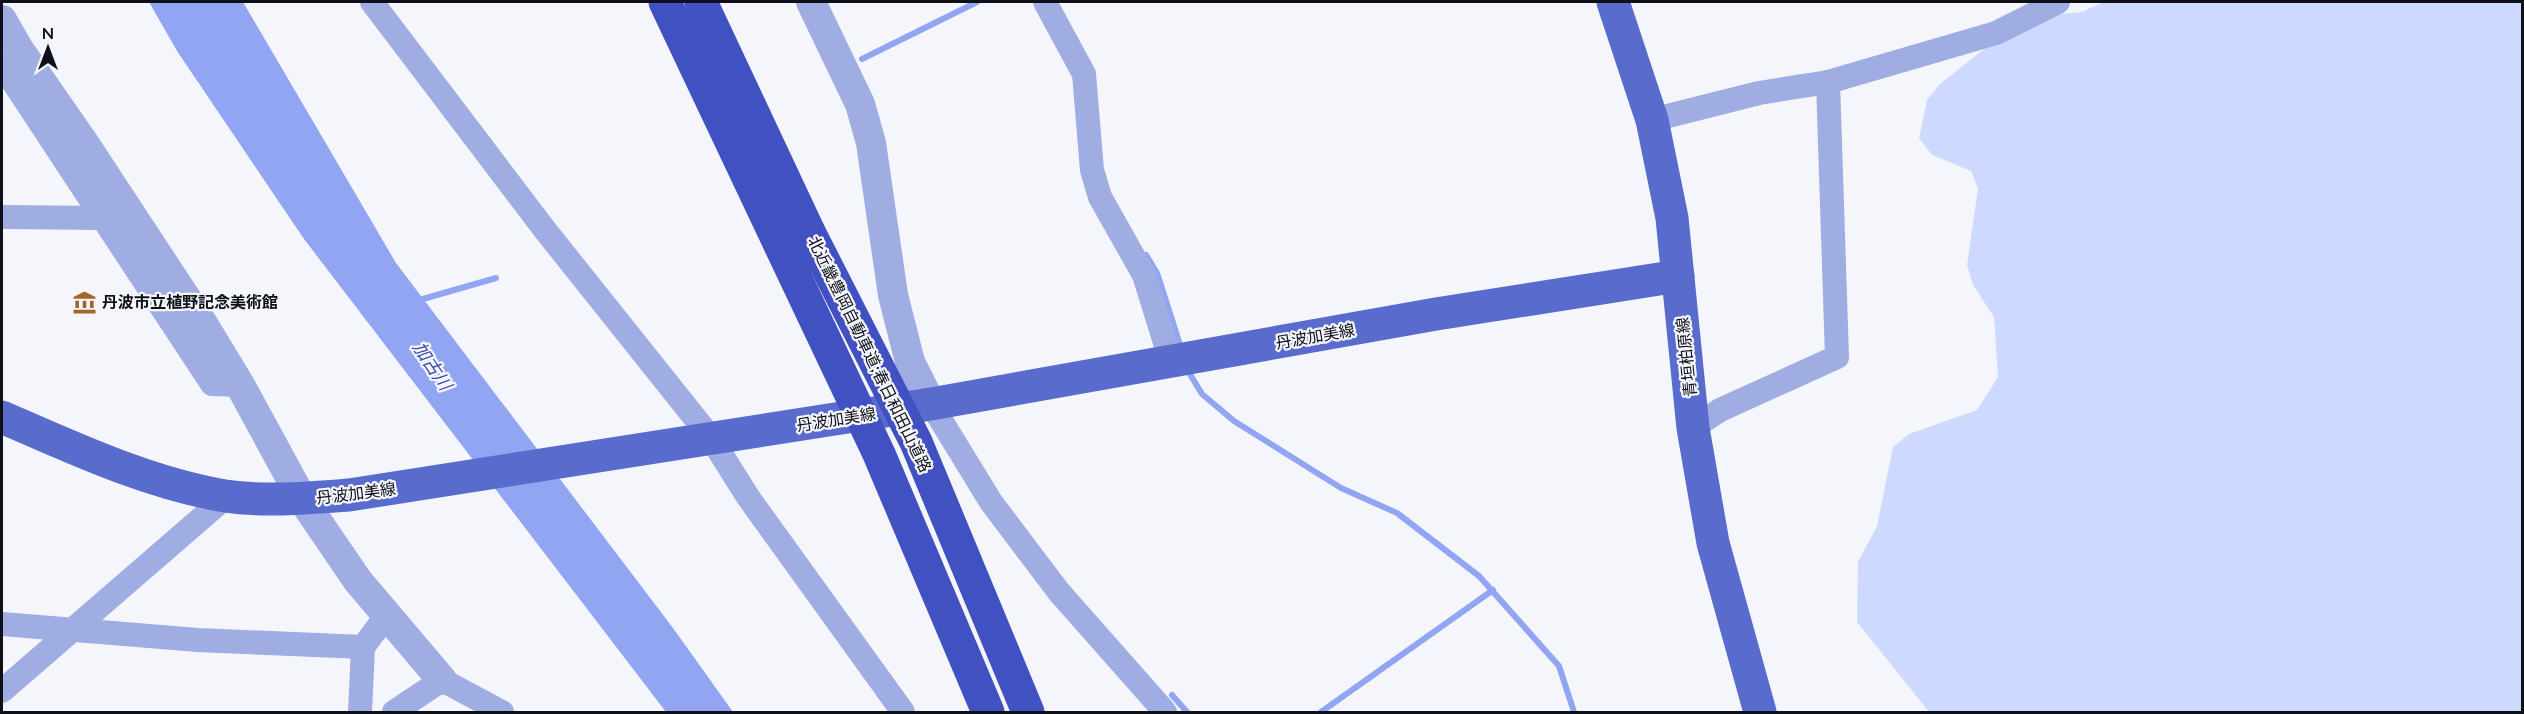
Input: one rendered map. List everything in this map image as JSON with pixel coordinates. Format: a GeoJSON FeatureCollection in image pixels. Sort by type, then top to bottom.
{"type":"FeatureCollection","features":[{"type":"Feature","properties":{"kind":"highway","name":"北近畿豊岡自動車道;春日和田山道路"},"geometry":{"type":"LineString","coordinates":[[665,2],[795,238],[916,442],[1028,712]]}},
{"type":"Feature","properties":{"kind":"highway","name":"北近畿豊岡自動車道;春日和田山道路"},"geometry":{"type":"LineString","coordinates":[[701,2],[879,454],[988,712]]}},
{"type":"Feature","properties":{"kind":"main road","name":"青垣柏原線"},"geometry":{"type":"LineString","coordinates":[[1612,2],[1652,120],[1672,218],[1693,428],[1713,543],[1760,712]]}},
{"type":"Feature","properties":{"kind":"main road","name":"丹波加美線"},"geometry":{"type":"LineString","coordinates":[[2,417],[94,457],[174,483],[226,496],[302,499],[349,495],[931,404],[1436,314],[1678,276]]}},
{"type":"Feature","properties":{"kind":"street"},"geometry":{"type":"LineString","coordinates":[[372,2],[748,498],[903,712]]}},
{"type":"Feature","properties":{"kind":"street"},"geometry":{"type":"LineString","coordinates":[[811,2],[860,104],[871,143],[893,295],[910,362],[931,404],[991,502],[1059,592],[1166,712]]}},
{"type":"Feature","properties":{"kind":"street"},"geometry":{"type":"LineString","coordinates":[[1045,2],[1084,74],[1092,170],[1100,197],[1144,274],[1171,362]]}},
{"type":"Feature","properties":{"kind":"street"},"geometry":{"type":"LineString","coordinates":[[1652,120],[1759,93],[1828,82],[1996,33],[2058,2]]}},
{"type":"Feature","properties":{"kind":"street"},"geometry":{"type":"LineString","coordinates":[[2,20],[18,48],[184,296],[240,385],[302,499],[358,581],[442,680],[502,712]]}},
{"type":"Feature","properties":{"kind":"street"},"geometry":{"type":"LineString","coordinates":[[2,65],[212,384],[240,385]]}},
{"type":"Feature","properties":{"kind":"street"},"geometry":{"type":"LineString","coordinates":[[1693,428],[1720,410],[1837,357],[1828,82]]}},
{"type":"Feature","properties":{"kind":"street"},"geometry":{"type":"LineString","coordinates":[[2,217],[103,218]]}},
{"type":"Feature","properties":{"kind":"street"},"geometry":{"type":"LineString","coordinates":[[2,691],[226,496]]}},
{"type":"Feature","properties":{"kind":"street"},"geometry":{"type":"LineString","coordinates":[[360,712],[363,647],[387,615]]}},
{"type":"Feature","properties":{"kind":"street"},"geometry":{"type":"LineString","coordinates":[[2,624],[198,640],[363,647]]}},
{"type":"Feature","properties":{"kind":"street"},"geometry":{"type":"LineString","coordinates":[[394,712],[442,680]]}},
{"type":"Feature","properties":{"kind":"shaded area"},"geometry":{"type":"Polygon","coordinates":[[[2103,2],[2522,2],[2522,712],[1929,712],[1857,622],[1858,562],[1877,526],[1893,447],[1909,434],[1977,410],[1998,377],[1994,317],[1973,285],[1967,265],[1978,189],[1971,171],[1932,155],[1919,138],[1927,100],[1939,85],[2024,17],[2082,12],[2103,2]]]}},
{"type":"Feature","properties":{"kind":"water","name":"加古川"},"geometry":{"type":"Polygon","coordinates":[[[149,2],[243,2],[396,263],[673,628],[733,712],[666,712],[304,239],[177,51],[149,2]]]}},
{"type":"Feature","properties":{"kind":"waterway"},"geometry":{"type":"LineString","coordinates":[[862,59],[977,2]]}},
{"type":"Feature","properties":{"kind":"waterway"},"geometry":{"type":"LineString","coordinates":[[1146,255],[1157,273],[1181,348]]}},
{"type":"Feature","properties":{"kind":"waterway"},"geometry":{"type":"LineString","coordinates":[[416,301],[496,278]]}},
{"type":"Feature","properties":{"kind":"waterway"},"geometry":{"type":"LineString","coordinates":[[1188,371],[1202,394],[1234,421],[1341,488],[1397,513],[1479,576],[1559,666],[1574,712]]}},
{"type":"Feature","properties":{"kind":"waterway"},"geometry":{"type":"LineString","coordinates":[[1321,712],[1493,590]]}},
{"type":"Feature","properties":{"kind":"waterway"},"geometry":{"type":"LineString","coordinates":[[1172,695],[1187,712]]}},
{"type":"Feature","properties":{"kind":"place","name":"丹波市立植野記念美術館"},"geometry":{"type":"Point","coordinates":[84,302]}}]}
